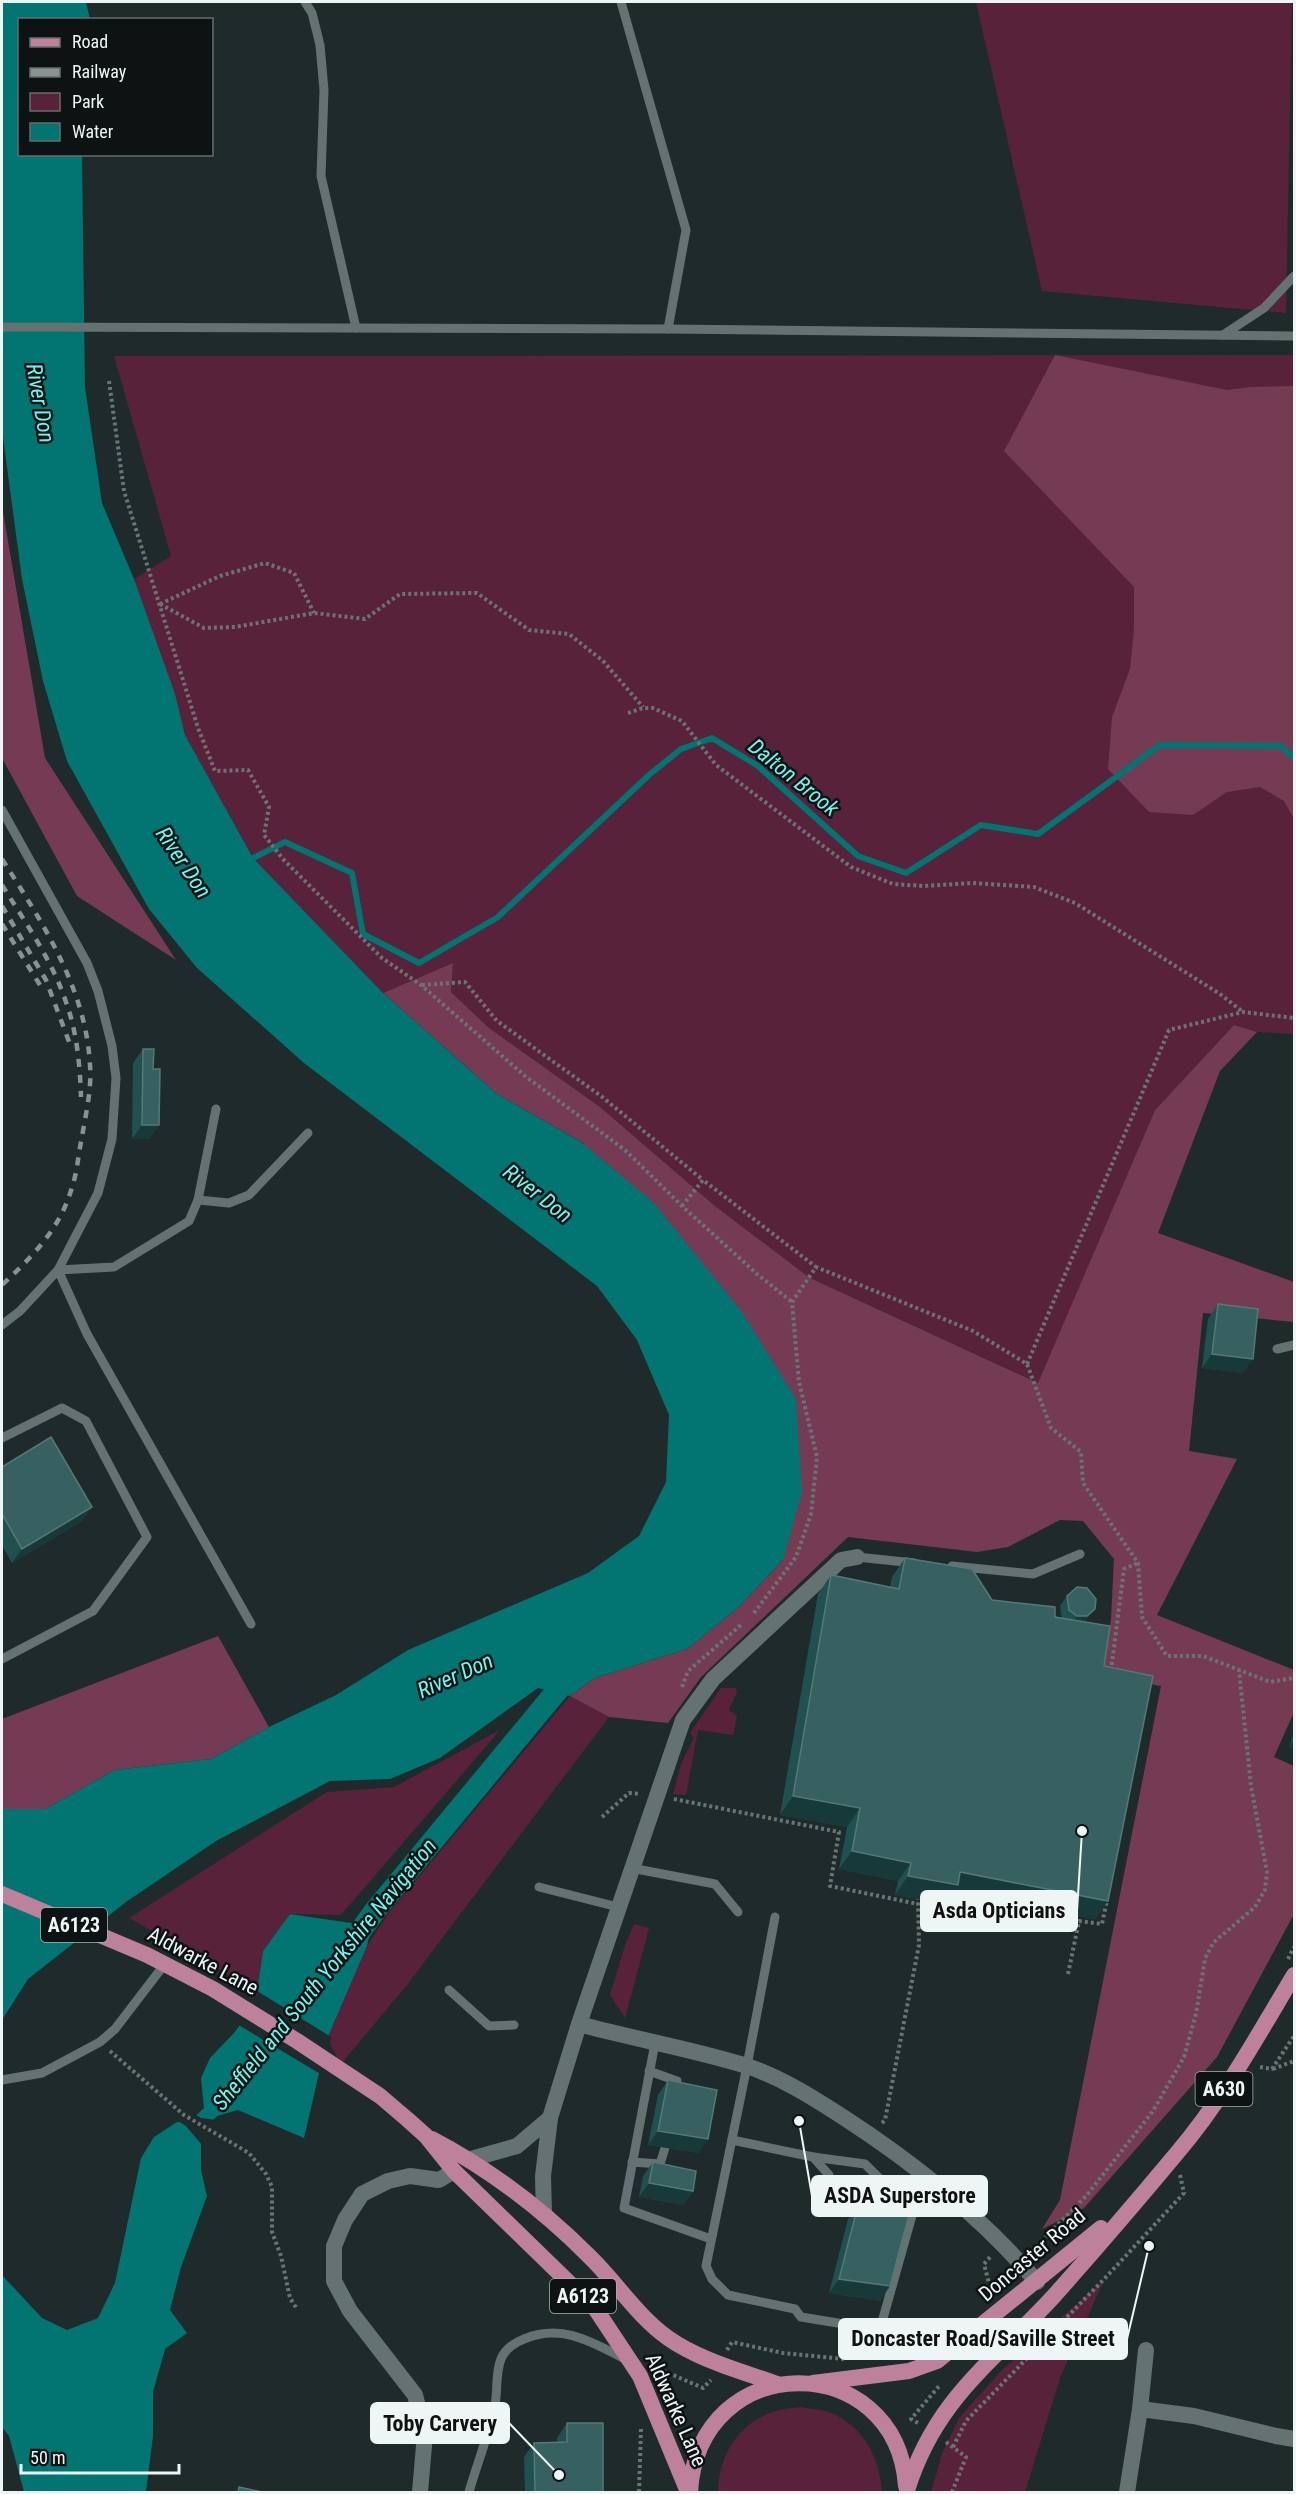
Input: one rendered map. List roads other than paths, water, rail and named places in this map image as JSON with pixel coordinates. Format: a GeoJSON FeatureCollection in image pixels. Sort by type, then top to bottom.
{"type":"FeatureCollection","features":[{"type":"Feature","properties":{"kind":"main road","name":"Aldwarke Lane"},"geometry":{"type":"LineString","coordinates":[[2,1894],[147,1955],[213,1989],[380,2096],[426,2136],[454,2171],[595,2308],[640,2376],[689,2493]]}},
{"type":"Feature","properties":{"kind":"main road","name":"Doncaster Road"},"geometry":{"type":"LineString","coordinates":[[906,2491],[931,2432],[957,2395],[991,2357],[1052,2298],[1197,2130],[1294,1975]]}},
{"type":"Feature","properties":{"kind":"main road","name":"Aldwarke Lane"},"geometry":{"type":"LineString","coordinates":[[426,2136],[471,2159],[494,2174],[544,2214],[590,2257],[641,2314],[666,2337],[686,2349],[777,2384]]}},
{"type":"Feature","properties":{"kind":"main road","name":"Doncaster Road"},"geometry":{"type":"LineString","coordinates":[[813,2383],[909,2371],[937,2361],[1037,2282],[1140,2194]]}},
{"type":"Feature","properties":{"kind":"main road"},"geometry":{"type":"LineString","coordinates":[[689,2493],[699,2447],[712,2425],[733,2404],[752,2392],[777,2384],[813,2383],[836,2389],[857,2400],[876,2415],[890,2434],[900,2455],[906,2491]]}},
{"type":"Feature","properties":{"kind":"street"},"geometry":{"type":"LineString","coordinates":[[544,2214],[543,2176],[550,2118],[631,1868],[683,1720],[713,1679],[842,1560],[857,1557]]}},
{"type":"Feature","properties":{"kind":"street"},"geometry":{"type":"LineString","coordinates":[[579,2024],[747,2066],[796,2087],[894,2150],[964,2209],[1037,2282]]}},
{"type":"Feature","properties":{"kind":"street"},"geometry":{"type":"LineString","coordinates":[[471,2159],[518,2146],[550,2118]]}},
{"type":"Feature","properties":{"kind":"street"},"geometry":{"type":"LineString","coordinates":[[420,2493],[425,2434],[415,2395],[350,2311],[339,2291],[334,2281],[334,2246],[345,2220],[362,2194],[388,2181],[410,2176],[439,2180],[454,2171]]}},
{"type":"Feature","properties":{"kind":"street"},"geometry":{"type":"LineString","coordinates":[[1127,2493],[1140,2409],[1146,2350]]}},
{"type":"Feature","properties":{"kind":"street"},"geometry":{"type":"LineString","coordinates":[[1140,2409],[1194,2416],[1294,2439]]}},
{"type":"Feature","properties":{"kind":"lane"},"geometry":{"type":"LineString","coordinates":[[305,2],[312,13],[320,45],[324,90],[321,176],[356,328]]}},
{"type":"Feature","properties":{"kind":"lane"},"geometry":{"type":"LineString","coordinates":[[621,2],[686,230],[668,329]]}},
{"type":"Feature","properties":{"kind":"lane"},"geometry":{"type":"LineString","coordinates":[[1222,336],[1264,308],[1294,276]]}},
{"type":"Feature","properties":{"kind":"lane"},"geometry":{"type":"LineString","coordinates":[[2,327],[668,329],[1294,336]]}},
{"type":"Feature","properties":{"kind":"lane"},"geometry":{"type":"LineString","coordinates":[[2,810],[87,963],[98,991],[112,1046],[116,1078],[112,1139],[98,1193],[58,1270],[20,1311],[2,1325]]}},
{"type":"Feature","properties":{"kind":"lane"},"geometry":{"type":"LineString","coordinates":[[58,1270],[114,1267],[189,1221],[198,1200],[216,1109]]}},
{"type":"Feature","properties":{"kind":"lane"},"geometry":{"type":"LineString","coordinates":[[198,1200],[229,1203],[249,1195],[308,1133]]}},
{"type":"Feature","properties":{"kind":"lane"},"geometry":{"type":"LineString","coordinates":[[58,1270],[87,1334],[251,1624]]}},
{"type":"Feature","properties":{"kind":"lane"},"geometry":{"type":"LineString","coordinates":[[1277,1349],[1294,1345]]}},
{"type":"Feature","properties":{"kind":"lane"},"geometry":{"type":"LineString","coordinates":[[2,1438],[62,1408],[86,1421],[147,1537],[93,1611],[2,1659]]}},
{"type":"Feature","properties":{"kind":"lane"},"geometry":{"type":"LineString","coordinates":[[939,1565],[1033,1574],[1080,1554]]}},
{"type":"Feature","properties":{"kind":"lane"},"geometry":{"type":"LineString","coordinates":[[857,1557],[928,1564]]}},
{"type":"Feature","properties":{"kind":"lane"},"geometry":{"type":"LineString","coordinates":[[631,1868],[715,1884],[738,1912]]}},
{"type":"Feature","properties":{"kind":"lane"},"geometry":{"type":"LineString","coordinates":[[539,1887],[618,1907]]}},
{"type":"Feature","properties":{"kind":"lane"},"geometry":{"type":"LineString","coordinates":[[732,2140],[813,2157],[865,2164],[913,2212],[882,2322],[868,2328],[801,2317],[795,2309],[728,2295],[712,2279],[706,2265],[775,1917]]}},
{"type":"Feature","properties":{"kind":"lane"},"geometry":{"type":"LineString","coordinates":[[2,2080],[42,2073],[100,2042],[126,2015],[164,1965]]}},
{"type":"Feature","properties":{"kind":"lane"},"geometry":{"type":"LineString","coordinates":[[449,1990],[489,2025],[514,2025]]}},
{"type":"Feature","properties":{"kind":"lane"},"geometry":{"type":"LineString","coordinates":[[655,2043],[624,2208],[711,2240]]}},
{"type":"Feature","properties":{"kind":"lane"},"geometry":{"type":"LineString","coordinates":[[650,2071],[677,2081],[674,2098]]}},
{"type":"Feature","properties":{"kind":"lane"},"geometry":{"type":"LineString","coordinates":[[632,2162],[660,2164],[665,2148]]}},
{"type":"Feature","properties":{"kind":"lane"},"geometry":{"type":"LineString","coordinates":[[813,2157],[829,2175]]}},
{"type":"Feature","properties":{"kind":"lane"},"geometry":{"type":"LineString","coordinates":[[469,2493],[495,2405],[501,2357],[513,2343],[535,2334],[559,2332],[579,2336],[631,2362]]}},
{"type":"Feature","properties":{"kind":"water","name":"River Don"},"geometry":{"type":"Polygon","coordinates":[[[2,2],[86,2],[90,18],[18,18],[18,156],[82,156],[85,387],[102,503],[134,579],[175,694],[185,735],[253,858],[383,993],[497,1094],[581,1142],[653,1202],[742,1312],[796,1399],[802,1492],[783,1560],[738,1608],[687,1649],[595,1678],[570,1696],[538,1688],[440,1758],[390,1779],[330,1781],[216,1841],[126,1902],[28,1979],[2,2020],[2,1809],[45,1809],[115,1770],[211,1759],[269,1727],[336,1695],[408,1650],[588,1573],[639,1536],[666,1482],[669,1415],[637,1340],[597,1286],[304,1063],[197,968],[149,909],[67,761],[43,681],[22,579],[2,430],[2,2]]]}},
{"type":"Feature","properties":{"kind":"water"},"geometry":{"type":"Polygon","coordinates":[[[290,1914],[351,1923],[364,1916],[372,1924],[367,1946],[327,2039],[304,2138],[238,2110],[217,2116],[201,2134],[201,2170],[207,2196],[181,2267],[170,2310],[187,2333],[165,2349],[153,2392],[153,2436],[146,2492],[24,2492],[9,2436],[2,2427],[2,2275],[42,2318],[67,2330],[98,2318],[115,2283],[141,2158],[154,2137],[177,2122],[189,2122],[204,2108],[201,2078],[210,2058],[234,2033],[260,1998],[257,1991],[263,1951],[290,1914]]]}},
{"type":"Feature","properties":{"kind":"waterway","name":"Dalton Brook"},"geometry":{"type":"LineString","coordinates":[[253,858],[285,842],[352,873],[363,934],[419,963],[498,917],[649,775],[681,749],[712,738],[758,766],[858,856],[906,873],[981,825],[1038,834],[1160,745],[1281,746],[1294,758]]}},
{"type":"Feature","properties":{"kind":"waterway","name":"Sheffield and South Yorkshire Navigation"},"geometry":{"type":"LineString","coordinates":[[351,1944],[374,1912],[575,1669]]}},
{"type":"Feature","properties":{"kind":"railway"},"geometry":{"type":"LineString","coordinates":[[2,859],[60,957],[80,1009],[87,1037],[90,1065],[88,1104],[74,1182],[67,1202],[61,1216],[44,1241],[2,1285]]}},
{"type":"Feature","properties":{"kind":"railway"},"geometry":{"type":"LineString","coordinates":[[2,885],[46,956],[66,1002],[77,1049],[81,1097]]}},
{"type":"Feature","properties":{"kind":"railway"},"geometry":{"type":"LineString","coordinates":[[2,906],[46,980],[71,1047]]}},
{"type":"Feature","properties":{"kind":"railway"},"geometry":{"type":"LineString","coordinates":[[2,924],[40,985]]}},
{"type":"Feature","properties":{"kind":"place","name":"Asda Opticians"},"geometry":{"type":"Point","coordinates":[1082,1831]}},
{"type":"Feature","properties":{"kind":"place","name":"ASDA Superstore"},"geometry":{"type":"Point","coordinates":[799,2121]}},
{"type":"Feature","properties":{"kind":"place","name":"Doncaster Road/Saville Street"},"geometry":{"type":"Point","coordinates":[1149,2246]}},
{"type":"Feature","properties":{"kind":"place","name":"Toby Carvery"},"geometry":{"type":"Point","coordinates":[559,2475]}}]}
